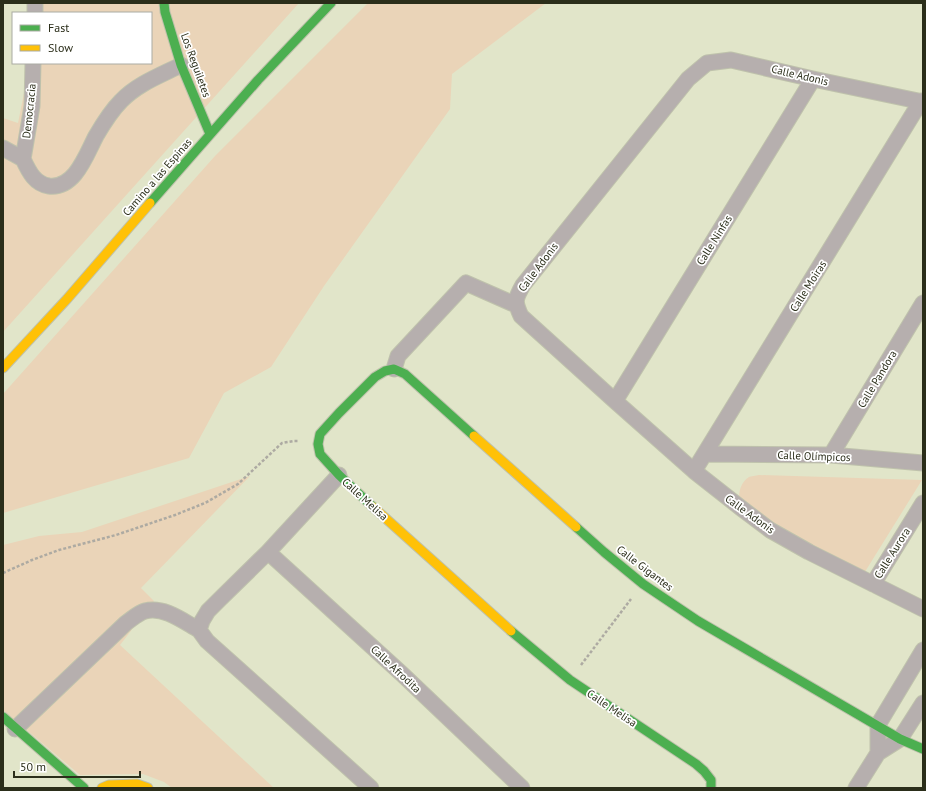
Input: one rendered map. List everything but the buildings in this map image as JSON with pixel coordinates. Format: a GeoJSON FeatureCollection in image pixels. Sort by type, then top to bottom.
{"type":"FeatureCollection","features":[{"type":"Feature","properties":{"kind":"street","name":"Los Reguiletes"},"geometry":{"type":"LineString","coordinates":[[164,3],[165,12],[181,65],[210,134]]}},
{"type":"Feature","properties":{"kind":"street","name":"Camino a las Espinas"},"geometry":{"type":"LineString","coordinates":[[3,368],[67,299],[258,80],[331,3]]}},
{"type":"Feature","properties":{"kind":"street","name":"Calle Adonis"},"geometry":{"type":"LineString","coordinates":[[922,102],[731,60],[707,63],[688,79],[523,285],[516,295],[516,305],[521,316],[694,471],[735,504],[770,530],[809,552],[923,609]]}},
{"type":"Feature","properties":{"kind":"street","name":"Democracia"},"geometry":{"type":"LineString","coordinates":[[24,159],[32,106],[34,64]]}},
{"type":"Feature","properties":{"kind":"street"},"geometry":{"type":"LineString","coordinates":[[3,148],[24,159],[29,172],[36,181],[44,186],[54,187],[64,184],[72,178],[80,168],[112,110],[132,91],[181,65]]}},
{"type":"Feature","properties":{"kind":"street","name":"Calle Ninfas"},"geometry":{"type":"LineString","coordinates":[[615,400],[813,79]]}},
{"type":"Feature","properties":{"kind":"street","name":"Calle Moiras"},"geometry":{"type":"LineString","coordinates":[[694,471],[922,102]]}},
{"type":"Feature","properties":{"kind":"street"},"geometry":{"type":"LineString","coordinates":[[339,475],[320,454],[318,444],[320,434],[326,426],[375,377],[385,371],[400,372],[398,356],[466,283],[516,305]]}},
{"type":"Feature","properties":{"kind":"street","name":"Calle Pandora"},"geometry":{"type":"LineString","coordinates":[[831,456],[923,303]]}},
{"type":"Feature","properties":{"kind":"street","name":"Calle Gigantes"},"geometry":{"type":"LineString","coordinates":[[400,372],[604,552],[643,584],[698,621],[900,738],[923,749]]}},
{"type":"Feature","properties":{"kind":"street","name":"Calle Olímpicos"},"geometry":{"type":"LineString","coordinates":[[704,454],[831,456],[923,463]]}},
{"type":"Feature","properties":{"kind":"street","name":"Calle Melisa"},"geometry":{"type":"LineString","coordinates":[[199,630],[208,611],[268,552],[339,475],[522,641],[570,680],[696,764],[711,780],[711,788]]}},
{"type":"Feature","properties":{"kind":"street","name":"Calle Aurora"},"geometry":{"type":"LineString","coordinates":[[873,584],[923,503]]}},
{"type":"Feature","properties":{"kind":"street","name":"Calle Afrodita"},"geometry":{"type":"LineString","coordinates":[[268,552],[396,669],[522,788]]}},
{"type":"Feature","properties":{"kind":"street"},"geometry":{"type":"LineString","coordinates":[[15,728],[126,623],[143,611],[155,610],[167,612],[199,630],[207,641],[364,786]]}},
{"type":"Feature","properties":{"kind":"street"},"geometry":{"type":"LineString","coordinates":[[878,752],[878,725],[923,650]]}},
{"type":"Feature","properties":{"kind":"street"},"geometry":{"type":"LineString","coordinates":[[856,788],[878,752],[900,738],[923,703]]}},
{"type":"Feature","properties":{"kind":"street"},"geometry":{"type":"LineString","coordinates":[[3,717],[84,788]]}},
{"type":"Feature","properties":{"kind":"street"},"geometry":{"type":"LineString","coordinates":[[102,788],[110,785],[137,784],[148,788]]}},
{"type":"Feature","properties":{"kind":"path"},"geometry":{"type":"LineString","coordinates":[[3,573],[59,550],[116,535],[205,503],[238,484],[282,443],[294,441],[318,444]]}},
{"type":"Feature","properties":{"kind":"path"},"geometry":{"type":"LineString","coordinates":[[570,680],[643,584]]}},
{"type":"Feature","properties":{"kind":"shaded area"},"geometry":{"type":"Polygon","coordinates":[[[42,3],[299,3],[3,332],[3,118],[18,123],[30,64],[152,64],[152,12],[40,12],[42,3]]]}},
{"type":"Feature","properties":{"kind":"shaded area"},"geometry":{"type":"Polygon","coordinates":[[[368,3],[546,3],[452,74],[450,109],[324,286],[271,367],[224,393],[189,458],[3,513],[3,394],[215,156],[368,3]]]}},
{"type":"Feature","properties":{"kind":"shaded area"},"geometry":{"type":"Polygon","coordinates":[[[759,475],[922,480],[863,575],[778,529],[739,498],[740,490],[744,481],[749,477],[759,475]]]}},
{"type":"Feature","properties":{"kind":"shaded area"},"geometry":{"type":"Polygon","coordinates":[[[250,476],[141,588],[154,601],[120,645],[274,788],[172,788],[164,782],[143,774],[80,775],[3,710],[3,545],[39,536],[82,532],[250,476]]]}},
{"type":"Feature","properties":{"kind":"traffic: fast"},"geometry":{"type":"LineString","coordinates":[[164,3],[165,12],[181,65],[210,134]]}},
{"type":"Feature","properties":{"kind":"traffic: fast"},"geometry":{"type":"LineString","coordinates":[[150,203],[258,80],[331,3]]}},
{"type":"Feature","properties":{"kind":"traffic: fast"},"geometry":{"type":"LineString","coordinates":[[373,507],[339,475],[320,454],[318,444],[320,434],[375,377],[385,371],[394,369],[405,374],[474,436]]}},
{"type":"Feature","properties":{"kind":"traffic: fast"},"geometry":{"type":"LineString","coordinates":[[576,527],[643,584],[698,621],[900,739],[923,749]]}},
{"type":"Feature","properties":{"kind":"traffic: fast"},"geometry":{"type":"LineString","coordinates":[[511,631],[570,680],[696,764],[711,780],[711,788]]}},
{"type":"Feature","properties":{"kind":"traffic: fast"},"geometry":{"type":"LineString","coordinates":[[3,717],[84,788]]}},
{"type":"Feature","properties":{"kind":"traffic: slow"},"geometry":{"type":"LineString","coordinates":[[3,368],[67,299],[150,203]]}},
{"type":"Feature","properties":{"kind":"traffic: slow"},"geometry":{"type":"LineString","coordinates":[[474,436],[576,527]]}},
{"type":"Feature","properties":{"kind":"traffic: slow"},"geometry":{"type":"LineString","coordinates":[[373,507],[511,631]]}},
{"type":"Feature","properties":{"kind":"traffic: slow"},"geometry":{"type":"LineString","coordinates":[[102,788],[109,785],[137,784],[148,788]]}}]}
